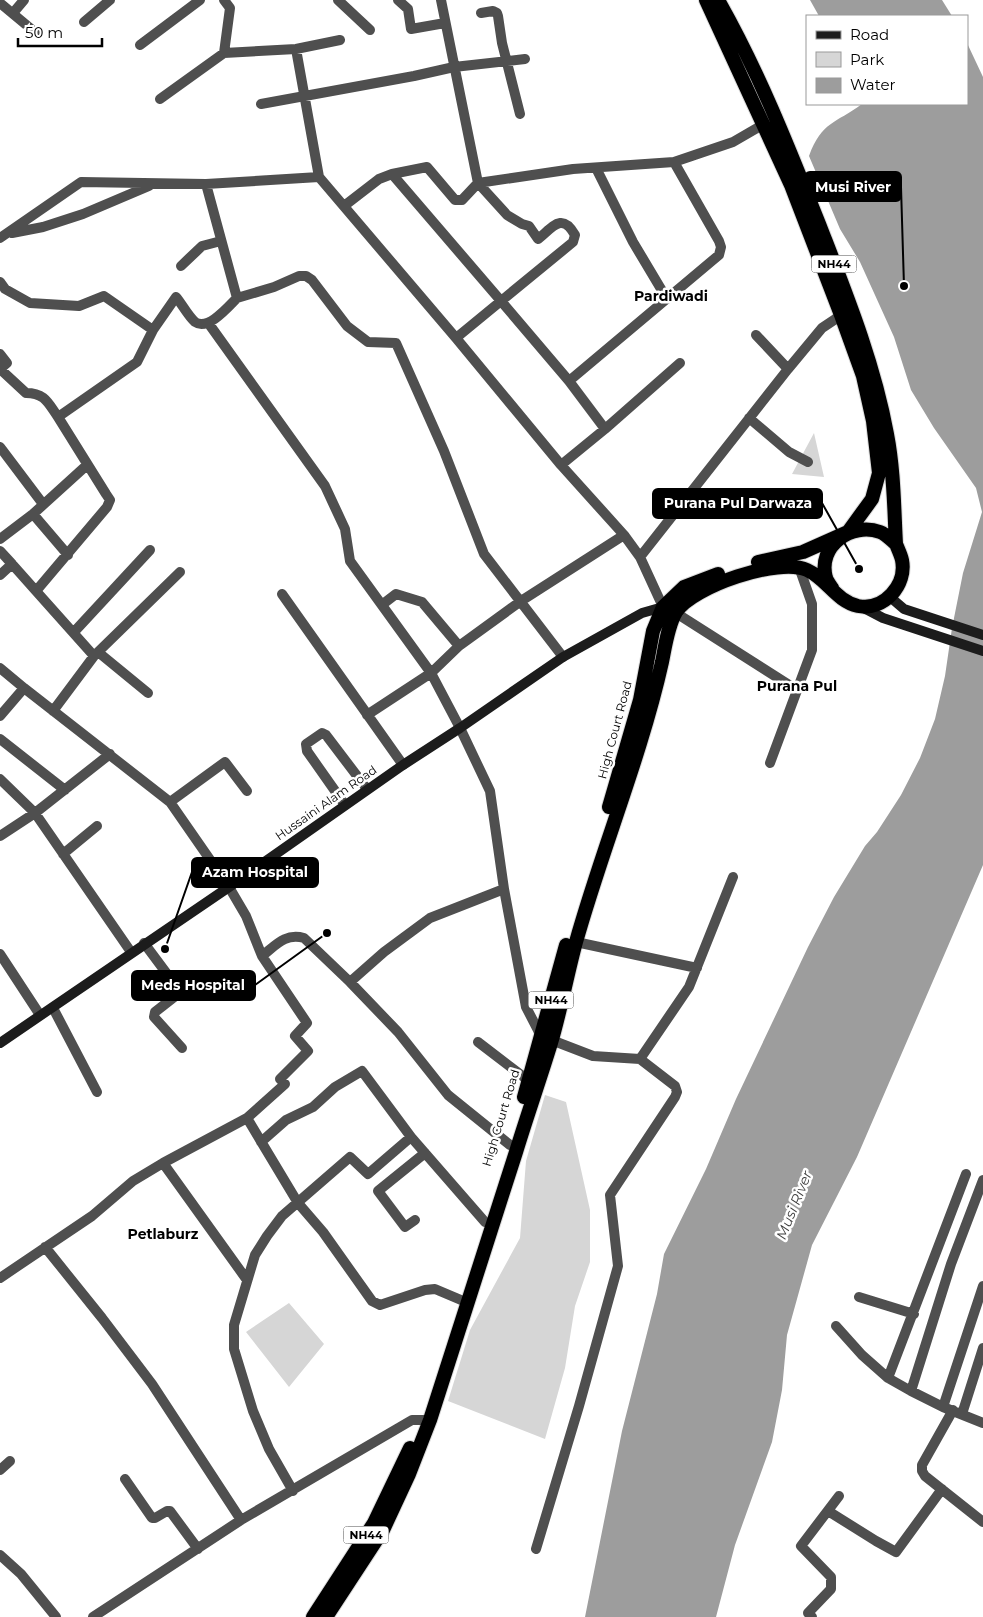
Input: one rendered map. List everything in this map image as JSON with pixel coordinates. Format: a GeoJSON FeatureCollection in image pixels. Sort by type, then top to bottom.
{"type":"FeatureCollection","features":[{"type":"Feature","properties":{"kind":"highway","name":"NH44"},"geometry":{"type":"LineString","coordinates":[[706,0],[764,124],[875,377],[888,436],[896,544],[902,558],[903,574],[898,587],[890,597]]}},
{"type":"Feature","properties":{"kind":"highway","name":"NH44"},"geometry":{"type":"LineString","coordinates":[[718,0],[732,24],[769,104],[806,192],[846,312],[863,376],[872,421],[879,473],[872,499],[848,532],[834,543],[826,559],[826,576],[834,592]]}},
{"type":"Feature","properties":{"kind":"highway","name":"NH44"},"geometry":{"type":"LineString","coordinates":[[670,610],[684,587],[743,566],[803,552],[848,532],[865,528],[882,533],[896,544]]}},
{"type":"Feature","properties":{"kind":"highway","name":"NH44"},"geometry":{"type":"LineString","coordinates":[[670,610],[712,585],[774,568],[799,567]]}},
{"type":"Feature","properties":{"kind":"highway"},"geometry":{"type":"LineString","coordinates":[[799,567],[822,580],[846,602],[862,607],[878,604],[890,597]]}},
{"type":"Feature","properties":{"kind":"highway","name":"High Court Road"},"geometry":{"type":"LineString","coordinates":[[326,1617],[383,1530],[409,1474],[651,704],[665,644],[670,610]]}},
{"type":"Feature","properties":{"kind":"highway","name":"High Court Road"},"geometry":{"type":"LineString","coordinates":[[313,1617],[374,1523],[426,1420],[529,1081],[546,1038],[568,938],[640,700],[653,631],[670,610]]}},
{"type":"Feature","properties":{"kind":"main road"},"geometry":{"type":"LineString","coordinates":[[890,597],[904,609],[983,634]]}},
{"type":"Feature","properties":{"kind":"main road"},"geometry":{"type":"LineString","coordinates":[[862,607],[883,618],[983,651]]}},
{"type":"Feature","properties":{"kind":"main road","name":"Hussaini Alam Road"},"geometry":{"type":"LineString","coordinates":[[0,1043],[144,943],[229,887],[367,789],[563,657],[642,613],[670,610]]}},
{"type":"Feature","properties":{"kind":"street"},"geometry":{"type":"LineString","coordinates":[[13,13],[24,0]]}},
{"type":"Feature","properties":{"kind":"street"},"geometry":{"type":"LineString","coordinates":[[84,22],[110,0]]}},
{"type":"Feature","properties":{"kind":"street"},"geometry":{"type":"LineString","coordinates":[[140,45],[200,0]]}},
{"type":"Feature","properties":{"kind":"street"},"geometry":{"type":"LineString","coordinates":[[224,0],[230,8],[224,53]]}},
{"type":"Feature","properties":{"kind":"street"},"geometry":{"type":"LineString","coordinates":[[338,0],[370,30]]}},
{"type":"Feature","properties":{"kind":"street"},"geometry":{"type":"LineString","coordinates":[[398,0],[408,9],[411,29],[445,23]]}},
{"type":"Feature","properties":{"kind":"street"},"geometry":{"type":"LineString","coordinates":[[441,0],[478,183],[507,215],[529,226],[538,239],[557,224],[564,222],[570,225],[575,235],[569,247],[456,338]]}},
{"type":"Feature","properties":{"kind":"street"},"geometry":{"type":"LineString","coordinates":[[0,4],[36,33]]}},
{"type":"Feature","properties":{"kind":"street"},"geometry":{"type":"LineString","coordinates":[[481,13],[493,11],[497,13],[520,114]]}},
{"type":"Feature","properties":{"kind":"street"},"geometry":{"type":"LineString","coordinates":[[160,99],[224,53],[296,49],[340,40]]}},
{"type":"Feature","properties":{"kind":"street"},"geometry":{"type":"LineString","coordinates":[[296,49],[319,177],[561,465],[624,535],[640,557],[670,610],[797,690]]}},
{"type":"Feature","properties":{"kind":"street"},"geometry":{"type":"LineString","coordinates":[[261,104],[454,67],[525,59]]}},
{"type":"Feature","properties":{"kind":"street"},"geometry":{"type":"LineString","coordinates":[[344,206],[379,179],[392,174],[427,167],[454,200],[462,200],[478,183],[573,169],[674,162],[733,142],[764,124]]}},
{"type":"Feature","properties":{"kind":"street"},"geometry":{"type":"LineString","coordinates":[[569,381],[719,255],[721,248],[719,241],[674,162]]}},
{"type":"Feature","properties":{"kind":"street"},"geometry":{"type":"LineString","coordinates":[[596,168],[633,242],[667,299]]}},
{"type":"Feature","properties":{"kind":"street"},"geometry":{"type":"LineString","coordinates":[[392,174],[569,381],[605,429]]}},
{"type":"Feature","properties":{"kind":"street"},"geometry":{"type":"LineString","coordinates":[[4,236],[81,182],[206,184],[319,177]]}},
{"type":"Feature","properties":{"kind":"street"},"geometry":{"type":"LineString","coordinates":[[4,236],[43,227],[83,214],[154,184]]}},
{"type":"Feature","properties":{"kind":"street"},"geometry":{"type":"LineString","coordinates":[[206,184],[237,298]]}},
{"type":"Feature","properties":{"kind":"street"},"geometry":{"type":"LineString","coordinates":[[181,266],[202,246],[221,242]]}},
{"type":"Feature","properties":{"kind":"street"},"geometry":{"type":"LineString","coordinates":[[58,417],[137,362],[153,330],[176,297],[196,322],[209,324],[237,298],[274,287],[299,276],[306,276],[312,280],[347,326],[361,337],[368,342],[396,344],[444,451],[484,554],[563,657]]}},
{"type":"Feature","properties":{"kind":"street"},"geometry":{"type":"LineString","coordinates":[[0,282],[5,289],[30,303],[79,306],[104,296],[153,330]]}},
{"type":"Feature","properties":{"kind":"street"},"geometry":{"type":"LineString","coordinates":[[640,557],[822,328],[846,312]]}},
{"type":"Feature","properties":{"kind":"street"},"geometry":{"type":"LineString","coordinates":[[209,324],[325,486],[345,529],[350,561],[383,604],[431,673],[490,791],[504,889],[526,1007],[546,1038],[592,1056],[640,1059],[675,1086],[677,1092],[610,1195],[618,1266],[580,1406],[536,1548]]}},
{"type":"Feature","properties":{"kind":"street"},"geometry":{"type":"LineString","coordinates":[[756,336],[788,369]]}},
{"type":"Feature","properties":{"kind":"street"},"geometry":{"type":"LineString","coordinates":[[0,354],[7,363],[0,369],[26,393],[36,393],[44,398],[110,500],[108,507],[36,591]]}},
{"type":"Feature","properties":{"kind":"street"},"geometry":{"type":"LineString","coordinates":[[561,465],[680,363]]}},
{"type":"Feature","properties":{"kind":"street"},"geometry":{"type":"LineString","coordinates":[[749,418],[789,452],[808,462]]}},
{"type":"Feature","properties":{"kind":"street"},"geometry":{"type":"LineString","coordinates":[[0,447],[43,504]]}},
{"type":"Feature","properties":{"kind":"street"},"geometry":{"type":"LineString","coordinates":[[0,539],[34,514],[87,465]]}},
{"type":"Feature","properties":{"kind":"street"},"geometry":{"type":"LineString","coordinates":[[687,500],[761,506]]}},
{"type":"Feature","properties":{"kind":"street"},"geometry":{"type":"LineString","coordinates":[[34,514],[68,555]]}},
{"type":"Feature","properties":{"kind":"street"},"geometry":{"type":"LineString","coordinates":[[367,715],[431,673],[459,646],[521,601],[624,535]]}},
{"type":"Feature","properties":{"kind":"street"},"geometry":{"type":"LineString","coordinates":[[0,550],[96,654],[148,693]]}},
{"type":"Feature","properties":{"kind":"street"},"geometry":{"type":"LineString","coordinates":[[74,632],[150,550]]}},
{"type":"Feature","properties":{"kind":"street"},"geometry":{"type":"LineString","coordinates":[[0,575],[12,564]]}},
{"type":"Feature","properties":{"kind":"street"},"geometry":{"type":"LineString","coordinates":[[770,763],[812,650],[812,604],[799,567]]}},
{"type":"Feature","properties":{"kind":"street"},"geometry":{"type":"LineString","coordinates":[[53,710],[96,654],[180,572]]}},
{"type":"Feature","properties":{"kind":"street"},"geometry":{"type":"LineString","coordinates":[[282,594],[403,765]]}},
{"type":"Feature","properties":{"kind":"street"},"geometry":{"type":"LineString","coordinates":[[383,604],[396,594],[422,602],[459,646]]}},
{"type":"Feature","properties":{"kind":"street"},"geometry":{"type":"LineString","coordinates":[[0,668],[170,802],[229,887],[246,916],[262,956],[307,1023],[295,1036],[308,1051],[280,1079],[285,1084],[247,1118],[163,1163],[133,1182],[92,1216],[0,1278]]}},
{"type":"Feature","properties":{"kind":"street"},"geometry":{"type":"LineString","coordinates":[[0,716],[24,688]]}},
{"type":"Feature","properties":{"kind":"street"},"geometry":{"type":"LineString","coordinates":[[345,805],[307,751],[306,744],[318,735],[322,733],[326,735],[367,789]]}},
{"type":"Feature","properties":{"kind":"street"},"geometry":{"type":"LineString","coordinates":[[0,739],[65,790]]}},
{"type":"Feature","properties":{"kind":"street"},"geometry":{"type":"LineString","coordinates":[[0,836],[35,813],[110,754]]}},
{"type":"Feature","properties":{"kind":"street"},"geometry":{"type":"LineString","coordinates":[[170,802],[225,762],[246,791]]}},
{"type":"Feature","properties":{"kind":"street"},"geometry":{"type":"LineString","coordinates":[[0,779],[35,813],[132,952]]}},
{"type":"Feature","properties":{"kind":"street"},"geometry":{"type":"LineString","coordinates":[[63,854],[97,826]]}},
{"type":"Feature","properties":{"kind":"street"},"geometry":{"type":"LineString","coordinates":[[640,1059],[689,987],[732,877]]}},
{"type":"Feature","properties":{"kind":"street"},"geometry":{"type":"LineString","coordinates":[[350,982],[384,952],[430,918],[504,889]]}},
{"type":"Feature","properties":{"kind":"street"},"geometry":{"type":"LineString","coordinates":[[262,956],[282,940],[294,935],[304,938],[398,1032],[448,1095],[510,1145]]}},
{"type":"Feature","properties":{"kind":"street"},"geometry":{"type":"LineString","coordinates":[[576,942],[697,968]]}},
{"type":"Feature","properties":{"kind":"street"},"geometry":{"type":"LineString","coordinates":[[144,943],[179,990],[178,994],[155,1012],[154,1017],[182,1048]]}},
{"type":"Feature","properties":{"kind":"street"},"geometry":{"type":"LineString","coordinates":[[0,954],[40,1015]]}},
{"type":"Feature","properties":{"kind":"street"},"geometry":{"type":"LineString","coordinates":[[53,1008],[97,1092]]}},
{"type":"Feature","properties":{"kind":"street"},"geometry":{"type":"LineString","coordinates":[[478,1042],[529,1081]]}},
{"type":"Feature","properties":{"kind":"street"},"geometry":{"type":"LineString","coordinates":[[261,1142],[286,1120],[313,1107],[335,1087],[362,1071],[411,1137],[485,1222]]}},
{"type":"Feature","properties":{"kind":"street"},"geometry":{"type":"LineString","coordinates":[[247,1118],[298,1203],[323,1232],[372,1301],[380,1305],[425,1290],[435,1289],[461,1300]]}},
{"type":"Feature","properties":{"kind":"street"},"geometry":{"type":"LineString","coordinates":[[293,1491],[270,1450],[253,1411],[234,1349],[234,1325],[246,1280],[255,1255],[266,1236],[282,1216],[350,1157],[368,1174],[411,1137]]}},
{"type":"Feature","properties":{"kind":"street"},"geometry":{"type":"LineString","coordinates":[[415,1220],[405,1227],[378,1191],[425,1153]]}},
{"type":"Feature","properties":{"kind":"street"},"geometry":{"type":"LineString","coordinates":[[163,1163],[246,1280]]}},
{"type":"Feature","properties":{"kind":"street"},"geometry":{"type":"LineString","coordinates":[[888,1378],[966,1174]]}},
{"type":"Feature","properties":{"kind":"street"},"geometry":{"type":"LineString","coordinates":[[911,1391],[951,1264],[983,1180]]}},
{"type":"Feature","properties":{"kind":"street"},"geometry":{"type":"LineString","coordinates":[[45,1247],[152,1384],[242,1520]]}},
{"type":"Feature","properties":{"kind":"street"},"geometry":{"type":"LineString","coordinates":[[953,1410],[983,1286]]}},
{"type":"Feature","properties":{"kind":"street"},"geometry":{"type":"LineString","coordinates":[[860,1297],[914,1314]]}},
{"type":"Feature","properties":{"kind":"street"},"geometry":{"type":"LineString","coordinates":[[836,1326],[862,1355],[888,1378],[911,1391],[983,1423]]}},
{"type":"Feature","properties":{"kind":"street"},"geometry":{"type":"LineString","coordinates":[[983,1348],[953,1410],[922,1465],[922,1471],[925,1476],[983,1522]]}},
{"type":"Feature","properties":{"kind":"street"},"geometry":{"type":"LineString","coordinates":[[93,1617],[242,1520],[412,1420],[426,1420]]}},
{"type":"Feature","properties":{"kind":"street"},"geometry":{"type":"LineString","coordinates":[[0,1470],[10,1461]]}},
{"type":"Feature","properties":{"kind":"street"},"geometry":{"type":"LineString","coordinates":[[125,1479],[152,1518],[170,1511],[198,1549]]}},
{"type":"Feature","properties":{"kind":"street"},"geometry":{"type":"LineString","coordinates":[[828,1511],[896,1552],[942,1489]]}},
{"type":"Feature","properties":{"kind":"street"},"geometry":{"type":"LineString","coordinates":[[812,1617],[808,1613],[831,1589],[831,1577],[801,1546],[839,1496]]}},
{"type":"Feature","properties":{"kind":"street"},"geometry":{"type":"LineString","coordinates":[[0,1556],[21,1574],[56,1617]]}},
{"type":"Feature","properties":{"kind":"green space"},"geometry":{"type":"Polygon","coordinates":[[[814,433],[824,477],[792,474],[814,433]]]}},
{"type":"Feature","properties":{"kind":"green space"},"geometry":{"type":"Polygon","coordinates":[[[545,1095],[566,1102],[590,1210],[590,1262],[575,1306],[565,1368],[545,1439],[448,1401],[470,1330],[520,1238],[526,1161],[545,1095]]]}},
{"type":"Feature","properties":{"kind":"green space"},"geometry":{"type":"Polygon","coordinates":[[[289,1303],[324,1344],[289,1387],[246,1332],[289,1303]]]}},
{"type":"Feature","properties":{"kind":"water"},"geometry":{"type":"Polygon","coordinates":[[[810,0],[942,0],[951,15],[818,15],[810,0]]]}},
{"type":"Feature","properties":{"kind":"water"},"geometry":{"type":"Polygon","coordinates":[[[968,45],[983,77],[983,865],[857,1157],[812,1245],[787,1335],[782,1390],[772,1442],[735,1545],[716,1617],[585,1617],[622,1431],[657,1294],[664,1254],[706,1169],[736,1099],[808,947],[834,897],[865,846],[877,832],[901,795],[920,758],[935,719],[945,676],[963,573],[982,512],[976,488],[934,428],[911,390],[894,337],[860,262],[840,229],[809,156],[824,129],[861,105],[968,105],[968,45]]]}},
{"type":"Feature","properties":{"kind":"place","name":"Musi River"},"geometry":{"type":"Point","coordinates":[904,286]}},
{"type":"Feature","properties":{"kind":"place","name":"Purana Pul Darwaza"},"geometry":{"type":"Point","coordinates":[859,569]}},
{"type":"Feature","properties":{"kind":"place","name":"Meds Hospital"},"geometry":{"type":"Point","coordinates":[327,933]}},
{"type":"Feature","properties":{"kind":"place","name":"Azam Hospital"},"geometry":{"type":"Point","coordinates":[165,949]}},
{"type":"Feature","properties":{"kind":"district","name":"Pardiwadi"},"geometry":{"type":"Point","coordinates":[671,296]}},
{"type":"Feature","properties":{"kind":"district","name":"Purana Pul"},"geometry":{"type":"Point","coordinates":[797,686]}},
{"type":"Feature","properties":{"kind":"district","name":"Petlaburz"},"geometry":{"type":"Point","coordinates":[163,1234]}}]}
